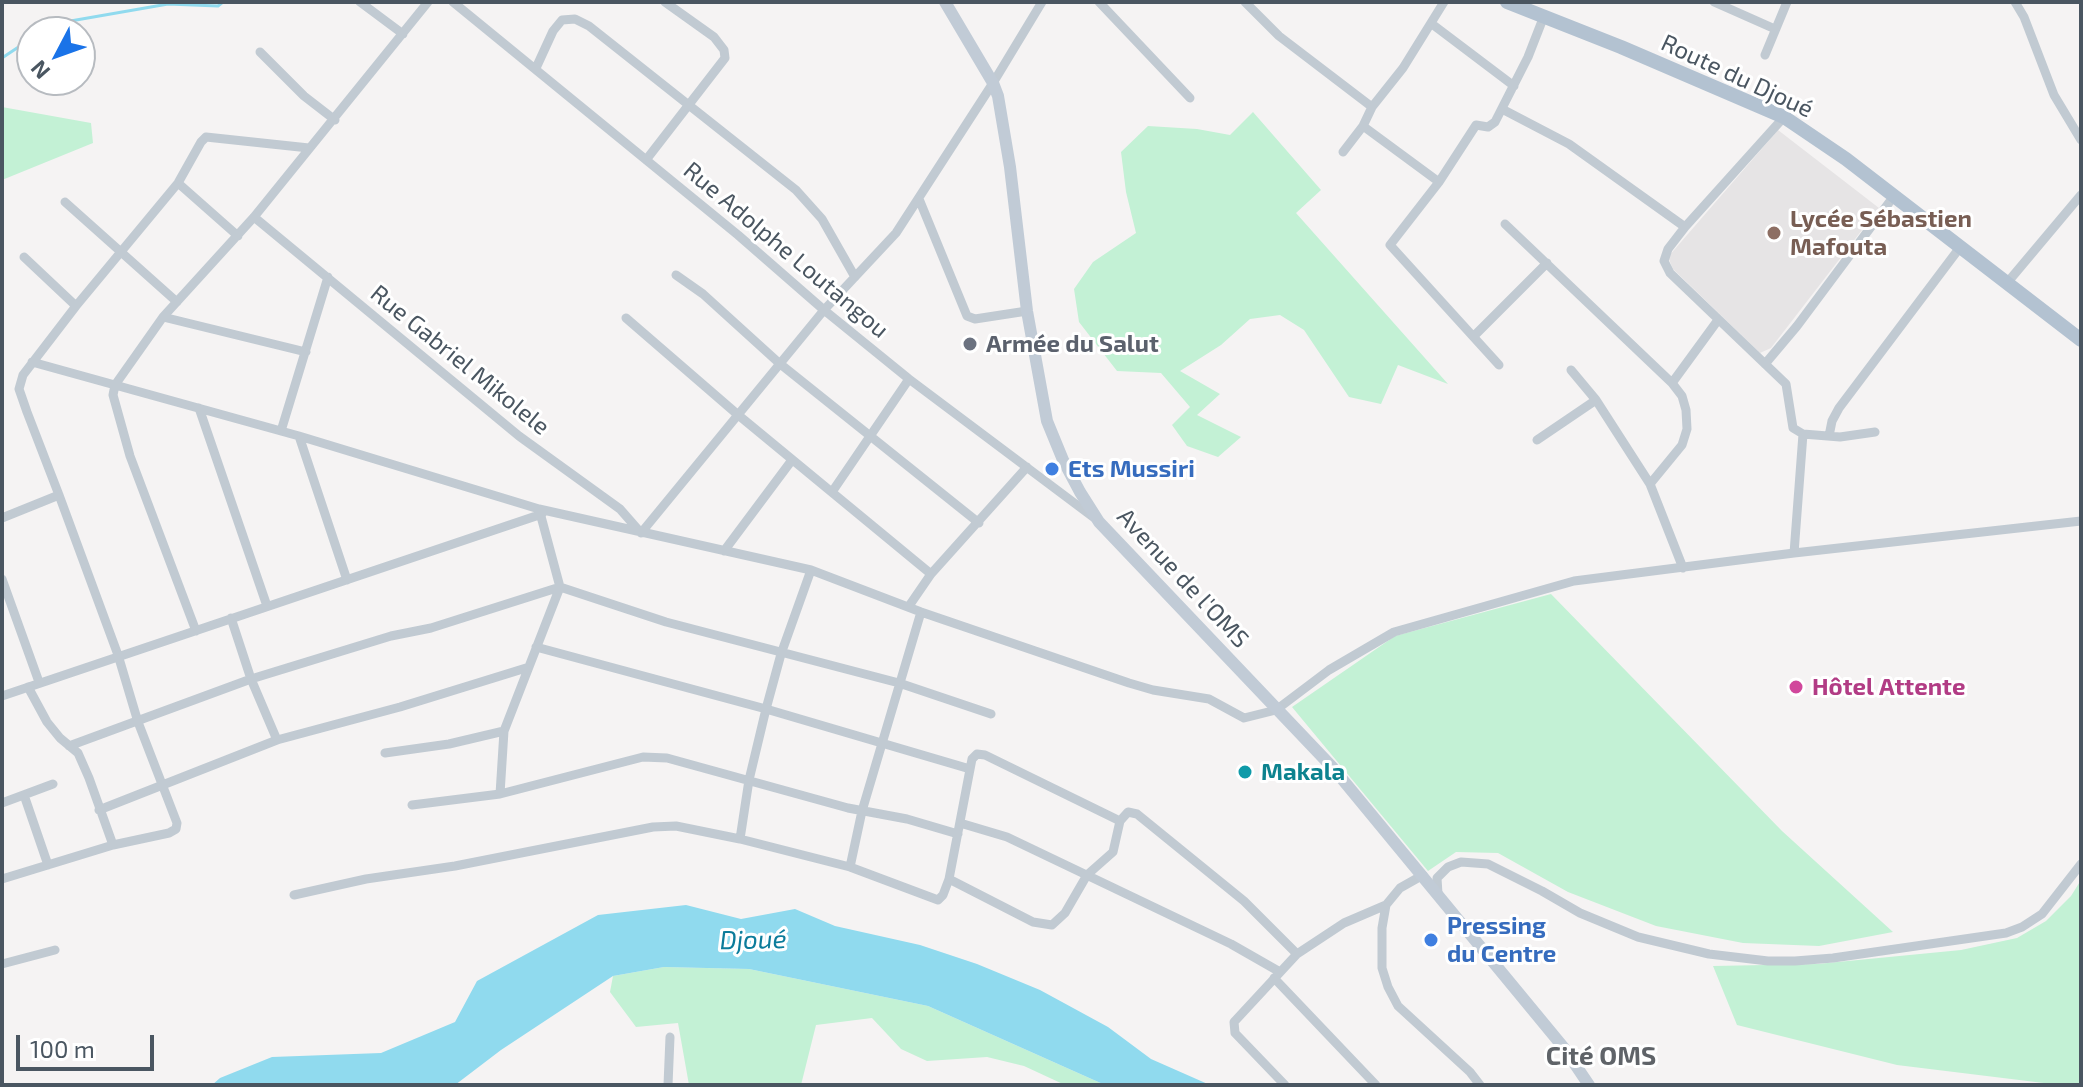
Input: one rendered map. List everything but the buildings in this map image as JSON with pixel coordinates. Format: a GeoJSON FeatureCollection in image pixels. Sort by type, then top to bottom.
{"type":"FeatureCollection","features":[{"type":"Feature","properties":{"kind":"main road","name":"Route du Djoué"},"geometry":{"type":"LineString","coordinates":[[1510,3],[1784,117],[1846,159],[2081,340]]}},
{"type":"Feature","properties":{"kind":"street"},"geometry":{"type":"LineString","coordinates":[[360,2],[403,34]]}},
{"type":"Feature","properties":{"kind":"street"},"geometry":{"type":"LineString","coordinates":[[196,631],[130,456],[113,395],[115,385],[163,317],[254,217],[428,2]]}},
{"type":"Feature","properties":{"kind":"street","name":"Rue Adolphe Loutangou"},"geometry":{"type":"LineString","coordinates":[[453,2],[909,379],[1099,522]]}},
{"type":"Feature","properties":{"kind":"street"},"geometry":{"type":"LineString","coordinates":[[646,160],[725,58],[724,50],[714,37],[665,2]]}},
{"type":"Feature","properties":{"kind":"street","name":"Avenue de l'OMS"},"geometry":{"type":"LineString","coordinates":[[945,2],[993,83],[1002,116],[1027,311],[1047,421],[1063,460],[1099,522],[1333,768],[1592,1085]]}},
{"type":"Feature","properties":{"kind":"street"},"geometry":{"type":"LineString","coordinates":[[641,533],[824,310],[896,233],[1042,2]]}},
{"type":"Feature","properties":{"kind":"street"},"geometry":{"type":"LineString","coordinates":[[1099,2],[1190,98]]}},
{"type":"Feature","properties":{"kind":"street"},"geometry":{"type":"LineString","coordinates":[[1245,2],[1279,36],[1372,107]]}},
{"type":"Feature","properties":{"kind":"street"},"geometry":{"type":"LineString","coordinates":[[1343,152],[1363,126],[1372,107],[1403,68],[1444,2]]}},
{"type":"Feature","properties":{"kind":"street"},"geometry":{"type":"LineString","coordinates":[[1714,2],[1775,29]]}},
{"type":"Feature","properties":{"kind":"street"},"geometry":{"type":"LineString","coordinates":[[1765,55],[1787,2]]}},
{"type":"Feature","properties":{"kind":"street"},"geometry":{"type":"LineString","coordinates":[[2015,2],[2024,17],[2054,95],[2081,140]]}},
{"type":"Feature","properties":{"kind":"street"},"geometry":{"type":"LineString","coordinates":[[1499,365],[1390,245],[1439,182],[1476,125],[1488,127],[1502,109],[1544,16]]}},
{"type":"Feature","properties":{"kind":"street"},"geometry":{"type":"LineString","coordinates":[[536,68],[553,31],[562,20],[575,19],[589,26],[811,203],[855,277]]}},
{"type":"Feature","properties":{"kind":"street"},"geometry":{"type":"LineString","coordinates":[[1432,24],[1514,86]]}},
{"type":"Feature","properties":{"kind":"street"},"geometry":{"type":"LineString","coordinates":[[260,52],[304,96],[335,120]]}},
{"type":"Feature","properties":{"kind":"street"},"geometry":{"type":"LineString","coordinates":[[1502,109],[1569,144],[1685,227]]}},
{"type":"Feature","properties":{"kind":"street"},"geometry":{"type":"LineString","coordinates":[[1784,117],[1685,227],[1665,255],[1666,267],[1786,384],[1793,428],[1803,434],[1829,436],[1875,432]]}},
{"type":"Feature","properties":{"kind":"street"},"geometry":{"type":"LineString","coordinates":[[1363,126],[1439,182]]}},
{"type":"Feature","properties":{"kind":"street"},"geometry":{"type":"LineString","coordinates":[[2,879],[113,845],[158,836],[176,829],[177,818],[138,722],[118,655],[19,389],[23,375],[178,183],[206,137],[309,148]]}},
{"type":"Feature","properties":{"kind":"street"},"geometry":{"type":"LineString","coordinates":[[178,183],[238,236]]}},
{"type":"Feature","properties":{"kind":"street"},"geometry":{"type":"LineString","coordinates":[[2007,283],[2081,195]]}},
{"type":"Feature","properties":{"kind":"street"},"geometry":{"type":"LineString","coordinates":[[1765,364],[1894,196]]}},
{"type":"Feature","properties":{"kind":"street"},"geometry":{"type":"LineString","coordinates":[[919,199],[967,316],[975,319],[1027,311]]}},
{"type":"Feature","properties":{"kind":"street"},"geometry":{"type":"LineString","coordinates":[[65,202],[177,302]]}},
{"type":"Feature","properties":{"kind":"street","name":"Rue Gabriel Mikolele"},"geometry":{"type":"LineString","coordinates":[[254,217],[519,436],[620,509],[641,533]]}},
{"type":"Feature","properties":{"kind":"street"},"geometry":{"type":"LineString","coordinates":[[1505,224],[1682,396],[1687,429],[1682,445],[1672,461],[1650,484]]}},
{"type":"Feature","properties":{"kind":"street"},"geometry":{"type":"LineString","coordinates":[[1829,436],[1839,408],[1961,246]]}},
{"type":"Feature","properties":{"kind":"street"},"geometry":{"type":"LineString","coordinates":[[24,257],[76,306]]}},
{"type":"Feature","properties":{"kind":"street"},"geometry":{"type":"LineString","coordinates":[[1474,336],[1547,263]]}},
{"type":"Feature","properties":{"kind":"street"},"geometry":{"type":"LineString","coordinates":[[676,275],[719,307],[779,363],[979,523]]}},
{"type":"Feature","properties":{"kind":"street"},"geometry":{"type":"LineString","coordinates":[[281,431],[328,277]]}},
{"type":"Feature","properties":{"kind":"street"},"geometry":{"type":"LineString","coordinates":[[163,317],[306,352]]}},
{"type":"Feature","properties":{"kind":"street"},"geometry":{"type":"LineString","coordinates":[[626,318],[931,574]]}},
{"type":"Feature","properties":{"kind":"street"},"geometry":{"type":"LineString","coordinates":[[1672,383],[1718,320]]}},
{"type":"Feature","properties":{"kind":"street"},"geometry":{"type":"LineString","coordinates":[[32,362],[299,436],[540,511],[811,570],[921,612],[1129,683],[1209,699],[1244,718],[1276,710],[1329,670],[1394,632],[1574,581],[2081,521]]}},
{"type":"Feature","properties":{"kind":"street"},"geometry":{"type":"LineString","coordinates":[[1571,370],[1596,400],[1650,484],[1683,568]]}},
{"type":"Feature","properties":{"kind":"street"},"geometry":{"type":"LineString","coordinates":[[832,492],[909,379]]}},
{"type":"Feature","properties":{"kind":"street"},"geometry":{"type":"LineString","coordinates":[[1537,440],[1596,400]]}},
{"type":"Feature","properties":{"kind":"street"},"geometry":{"type":"LineString","coordinates":[[199,408],[267,606]]}},
{"type":"Feature","properties":{"kind":"street"},"geometry":{"type":"LineString","coordinates":[[1794,553],[1803,434]]}},
{"type":"Feature","properties":{"kind":"street"},"geometry":{"type":"LineString","coordinates":[[299,436],[347,580]]}},
{"type":"Feature","properties":{"kind":"street"},"geometry":{"type":"LineString","coordinates":[[724,551],[792,460]]}},
{"type":"Feature","properties":{"kind":"street"},"geometry":{"type":"LineString","coordinates":[[909,606],[931,574],[1027,467]]}},
{"type":"Feature","properties":{"kind":"street"},"geometry":{"type":"LineString","coordinates":[[2,518],[59,495]]}},
{"type":"Feature","properties":{"kind":"street"},"geometry":{"type":"LineString","coordinates":[[2,696],[347,580],[540,511]]}},
{"type":"Feature","properties":{"kind":"street"},"geometry":{"type":"LineString","coordinates":[[500,794],[504,731],[560,587],[540,511]]}},
{"type":"Feature","properties":{"kind":"street"},"geometry":{"type":"LineString","coordinates":[[740,839],[749,780],[766,709],[781,654],[811,570]]}},
{"type":"Feature","properties":{"kind":"street"},"geometry":{"type":"LineString","coordinates":[[2,579],[39,682]]}},
{"type":"Feature","properties":{"kind":"street"},"geometry":{"type":"LineString","coordinates":[[69,746],[251,679],[391,636],[431,628],[560,587],[666,622],[899,683],[991,714]]}},
{"type":"Feature","properties":{"kind":"street"},"geometry":{"type":"LineString","coordinates":[[850,867],[862,811],[921,612]]}},
{"type":"Feature","properties":{"kind":"street"},"geometry":{"type":"LineString","coordinates":[[231,618],[251,679],[277,740]]}},
{"type":"Feature","properties":{"kind":"street"},"geometry":{"type":"LineString","coordinates":[[536,647],[766,709],[970,769]]}},
{"type":"Feature","properties":{"kind":"street"},"geometry":{"type":"LineString","coordinates":[[99,810],[277,740],[400,707],[526,668]]}},
{"type":"Feature","properties":{"kind":"street"},"geometry":{"type":"LineString","coordinates":[[28,687],[47,722],[78,753],[113,845]]}},
{"type":"Feature","properties":{"kind":"street"},"geometry":{"type":"LineString","coordinates":[[385,753],[449,744],[504,731]]}},
{"type":"Feature","properties":{"kind":"street"},"geometry":{"type":"LineString","coordinates":[[294,895],[653,827],[676,826],[850,867],[938,900],[949,879],[974,756],[985,755],[1120,821]]}},
{"type":"Feature","properties":{"kind":"street"},"geometry":{"type":"LineString","coordinates":[[412,805],[500,794],[643,757],[667,758],[862,811],[1007,837],[1231,944],[1277,975],[1376,1085]]}},
{"type":"Feature","properties":{"kind":"street"},"geometry":{"type":"LineString","coordinates":[[2,803],[53,784]]}},
{"type":"Feature","properties":{"kind":"street"},"geometry":{"type":"LineString","coordinates":[[24,795],[48,865]]}},
{"type":"Feature","properties":{"kind":"street"},"geometry":{"type":"LineString","coordinates":[[949,879],[1033,922],[1052,925],[1065,913],[1087,875],[1113,852],[1120,821],[1128,812],[1137,814],[1244,901],[1297,954]]}},
{"type":"Feature","properties":{"kind":"street"},"geometry":{"type":"LineString","coordinates":[[1438,894],[1437,878],[1448,867],[1461,862],[1488,864],[1580,913],[1661,944],[1741,959],[1795,961],[2006,933],[2042,914],[2081,864]]}},
{"type":"Feature","properties":{"kind":"street"},"geometry":{"type":"LineString","coordinates":[[1285,1085],[1233,1029],[1234,1022],[1297,954],[1330,930],[1386,905],[1400,888],[1423,875]]}},
{"type":"Feature","properties":{"kind":"street"},"geometry":{"type":"LineString","coordinates":[[1386,905],[1381,943],[1382,968],[1388,987],[1398,1006],[1411,1020],[1462,1064],[1480,1085]]}},
{"type":"Feature","properties":{"kind":"street"},"geometry":{"type":"LineString","coordinates":[[2,964],[55,950]]}},
{"type":"Feature","properties":{"kind":"street"},"geometry":{"type":"LineString","coordinates":[[668,1085],[670,1037]]}},
{"type":"Feature","properties":{"kind":"shaded area","name":"Lycée Sébastien Mafouta"},"geometry":{"type":"Polygon","coordinates":[[[1778,130],[1879,208],[1771,348],[1760,353],[1673,269],[1668,257],[1778,130]]]}},
{"type":"Feature","properties":{"kind":"green space"},"geometry":{"type":"Polygon","coordinates":[[[2,107],[91,123],[93,143],[2,180],[2,107]]]}},
{"type":"Feature","properties":{"kind":"green space"},"geometry":{"type":"Polygon","coordinates":[[[1253,112],[1321,190],[1296,213],[1448,384],[1398,365],[1381,404],[1349,397],[1304,330],[1280,315],[1250,319],[1221,345],[1180,371],[1220,394],[1197,415],[1241,437],[1218,457],[1187,446],[1172,425],[1190,407],[1161,373],[1117,371],[1079,322],[1074,289],[1093,262],[1136,233],[1121,152],[1148,126],[1230,135],[1253,112]]]}},
{"type":"Feature","properties":{"kind":"green space"},"geometry":{"type":"Polygon","coordinates":[[[1551,594],[1782,831],[1893,932],[1819,946],[1743,943],[1656,926],[1568,892],[1498,853],[1456,852],[1428,871],[1292,707],[1395,636],[1551,594]]]}},
{"type":"Feature","properties":{"kind":"green space"},"geometry":{"type":"Polygon","coordinates":[[[2081,880],[2081,1085],[1897,1065],[1737,1025],[1713,966],[1817,964],[1961,950],[2017,938],[2046,921],[2071,896],[2081,880]]]}},
{"type":"Feature","properties":{"kind":"green space"},"geometry":{"type":"Polygon","coordinates":[[[664,967],[749,969],[928,1006],[1105,1085],[1065,1085],[1024,1066],[987,1057],[927,1061],[901,1049],[872,1018],[816,1025],[801,1085],[689,1085],[678,1023],[636,1027],[610,992],[613,976],[664,967]]]}},
{"type":"Feature","properties":{"kind":"water","name":"Djoué"},"geometry":{"type":"Polygon","coordinates":[[[686,905],[741,919],[795,909],[835,926],[920,945],[977,964],[1040,990],[1108,1027],[1151,1059],[1210,1085],[1105,1085],[928,1006],[749,969],[664,967],[613,976],[501,1050],[455,1085],[212,1085],[220,1078],[272,1057],[381,1053],[455,1022],[477,981],[598,915],[686,905]]]}},
{"type":"Feature","properties":{"kind":"waterway"},"geometry":{"type":"LineString","coordinates":[[96,17],[168,4],[218,6],[223,2]]}},
{"type":"Feature","properties":{"kind":"waterway"},"geometry":{"type":"LineString","coordinates":[[2,58],[16,49]]}},
{"type":"Feature","properties":{"kind":"place","name":"Lycée Sébastien Mafouta"},"geometry":{"type":"Point","coordinates":[1774,233]}},
{"type":"Feature","properties":{"kind":"place","name":"Armée du Salut"},"geometry":{"type":"Point","coordinates":[970,344]}},
{"type":"Feature","properties":{"kind":"place","name":"Ets Mussiri"},"geometry":{"type":"Point","coordinates":[1052,469]}},
{"type":"Feature","properties":{"kind":"place","name":"Hôtel Attente"},"geometry":{"type":"Point","coordinates":[1796,687]}},
{"type":"Feature","properties":{"kind":"place","name":"Makala"},"geometry":{"type":"Point","coordinates":[1245,772]}},
{"type":"Feature","properties":{"kind":"place","name":"Pressing du Centre"},"geometry":{"type":"Point","coordinates":[1431,940]}},
{"type":"Feature","properties":{"kind":"district","name":"Cité OMS"},"geometry":{"type":"Point","coordinates":[1601,1056]}}]}
